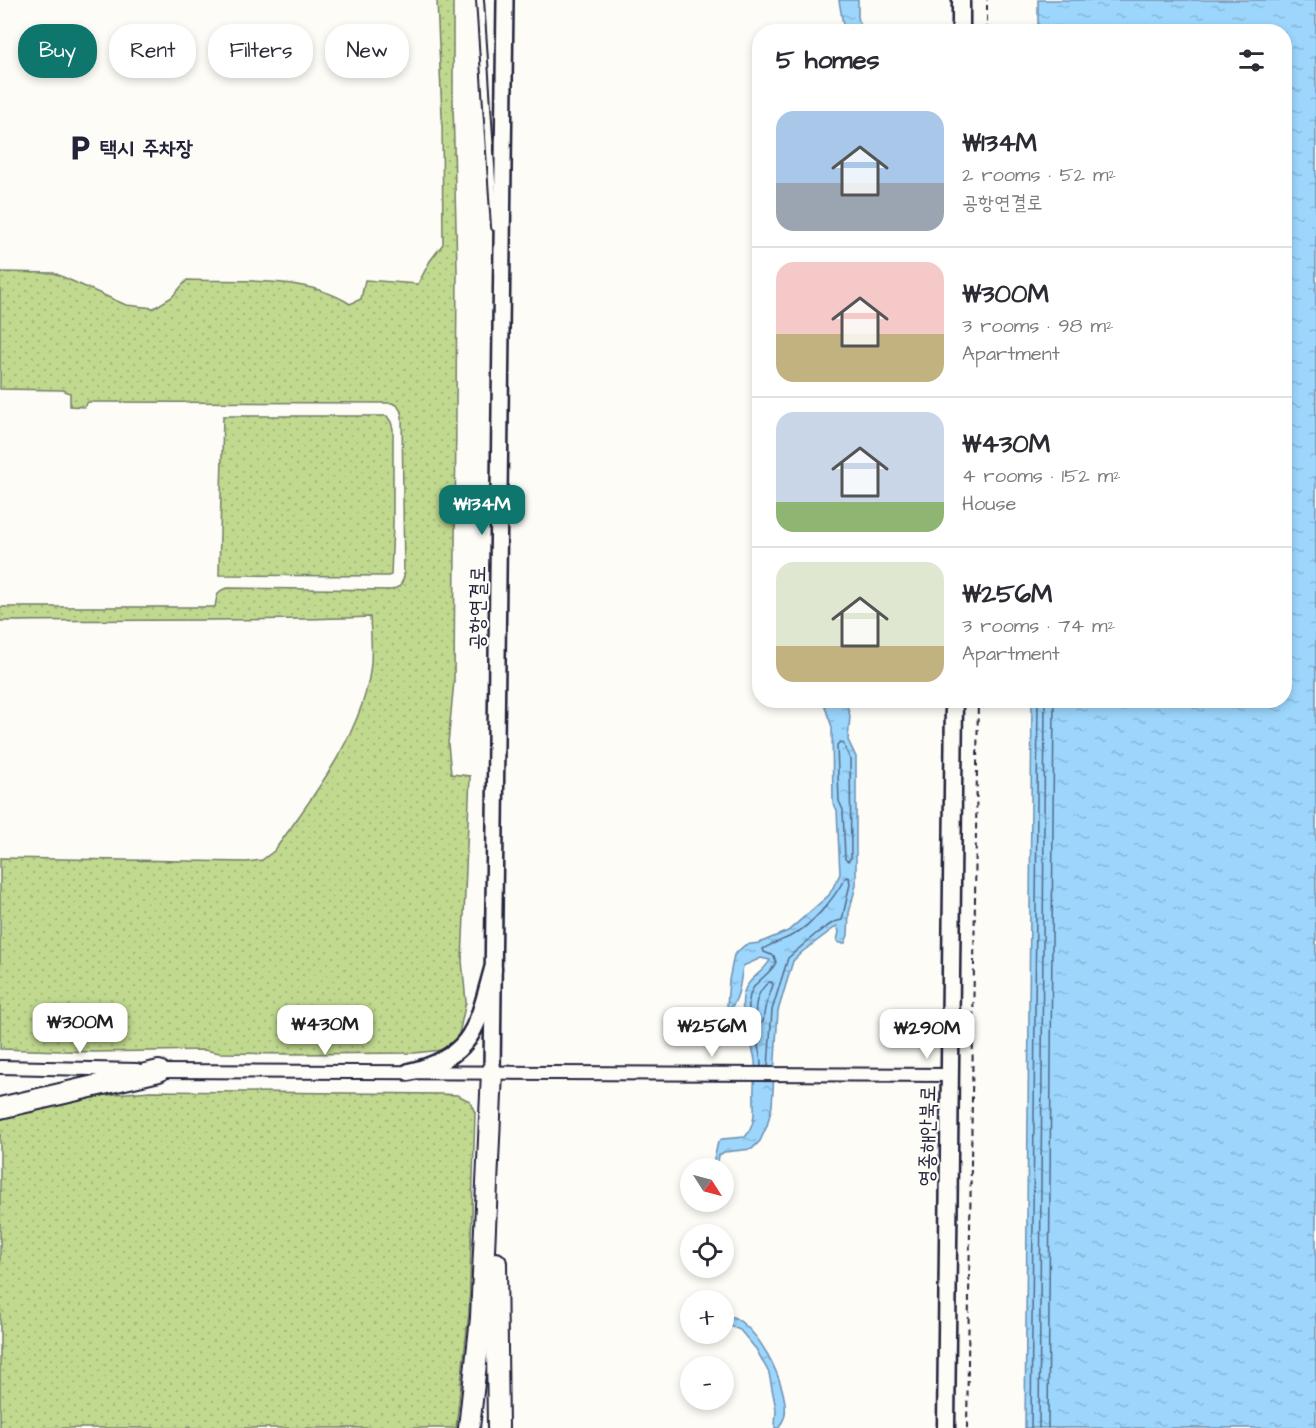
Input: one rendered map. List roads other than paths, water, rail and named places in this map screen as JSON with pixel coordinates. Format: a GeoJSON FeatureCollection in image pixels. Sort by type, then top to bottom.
{"type":"FeatureCollection","features":[{"type":"Feature","properties":{"kind":"highway"},"geometry":{"type":"LineString","coordinates":[[0,1108],[159,1071]]}},
{"type":"Feature","properties":{"kind":"highway"},"geometry":{"type":"LineString","coordinates":[[469,1428],[481,1318],[492,1072]]}},
{"type":"Feature","properties":{"kind":"highway"},"geometry":{"type":"LineString","coordinates":[[492,1072],[498,1428]]}},
{"type":"Feature","properties":{"kind":"main road"},"geometry":{"type":"LineString","coordinates":[[961,0],[961,24]]}},
{"type":"Feature","properties":{"kind":"main road","name":"영종해안북로"},"geometry":{"type":"LineString","coordinates":[[946,1428],[954,708]]}},
{"type":"Feature","properties":{"kind":"main road"},"geometry":{"type":"LineString","coordinates":[[409,1072],[444,1060],[459,1050],[468,1040],[482,1009],[493,969]]}},
{"type":"Feature","properties":{"kind":"street","name":"공항연결로"},"geometry":{"type":"LineString","coordinates":[[492,1072],[505,0]]}},
{"type":"Feature","properties":{"kind":"street"},"geometry":{"type":"LineString","coordinates":[[0,1067],[159,1071],[950,1075]]}},
{"type":"Feature","properties":{"kind":"lane"},"geometry":{"type":"LineString","coordinates":[[480,0],[501,318]]}},
{"type":"Feature","properties":{"kind":"water"},"geometry":{"type":"Polygon","coordinates":[[[839,0],[858,0],[858,20],[860,24],[843,24],[839,0]]]}},
{"type":"Feature","properties":{"kind":"water"},"geometry":{"type":"Polygon","coordinates":[[[1038,0],[1316,0],[1316,1428],[1025,1428],[1032,708],[1292,708],[1292,24],[1038,24],[1038,0]]]}},
{"type":"Feature","properties":{"kind":"water"},"geometry":{"type":"Polygon","coordinates":[[[825,708],[848,708],[850,716],[848,740],[856,757],[856,885],[849,913],[848,935],[845,943],[837,941],[839,932],[837,926],[793,961],[778,1011],[772,1106],[767,1126],[760,1141],[752,1149],[724,1152],[719,1158],[714,1158],[718,1142],[722,1139],[745,1137],[752,1126],[755,1064],[743,1013],[743,997],[747,986],[770,960],[761,958],[743,966],[737,995],[729,1010],[727,1006],[729,980],[734,955],[745,945],[759,943],[788,931],[829,895],[840,874],[837,810],[833,803],[832,727],[825,708]]]}},
{"type":"Feature","properties":{"kind":"water"},"geometry":{"type":"Polygon","coordinates":[[[734,1318],[758,1339],[776,1371],[785,1402],[785,1415],[779,1428],[775,1428],[776,1409],[769,1373],[756,1349],[740,1330],[734,1328],[734,1318]]]}},
{"type":"Feature","properties":{"kind":"place","name":"택시 주차장"},"geometry":{"type":"Point","coordinates":[80,148]}}]}
